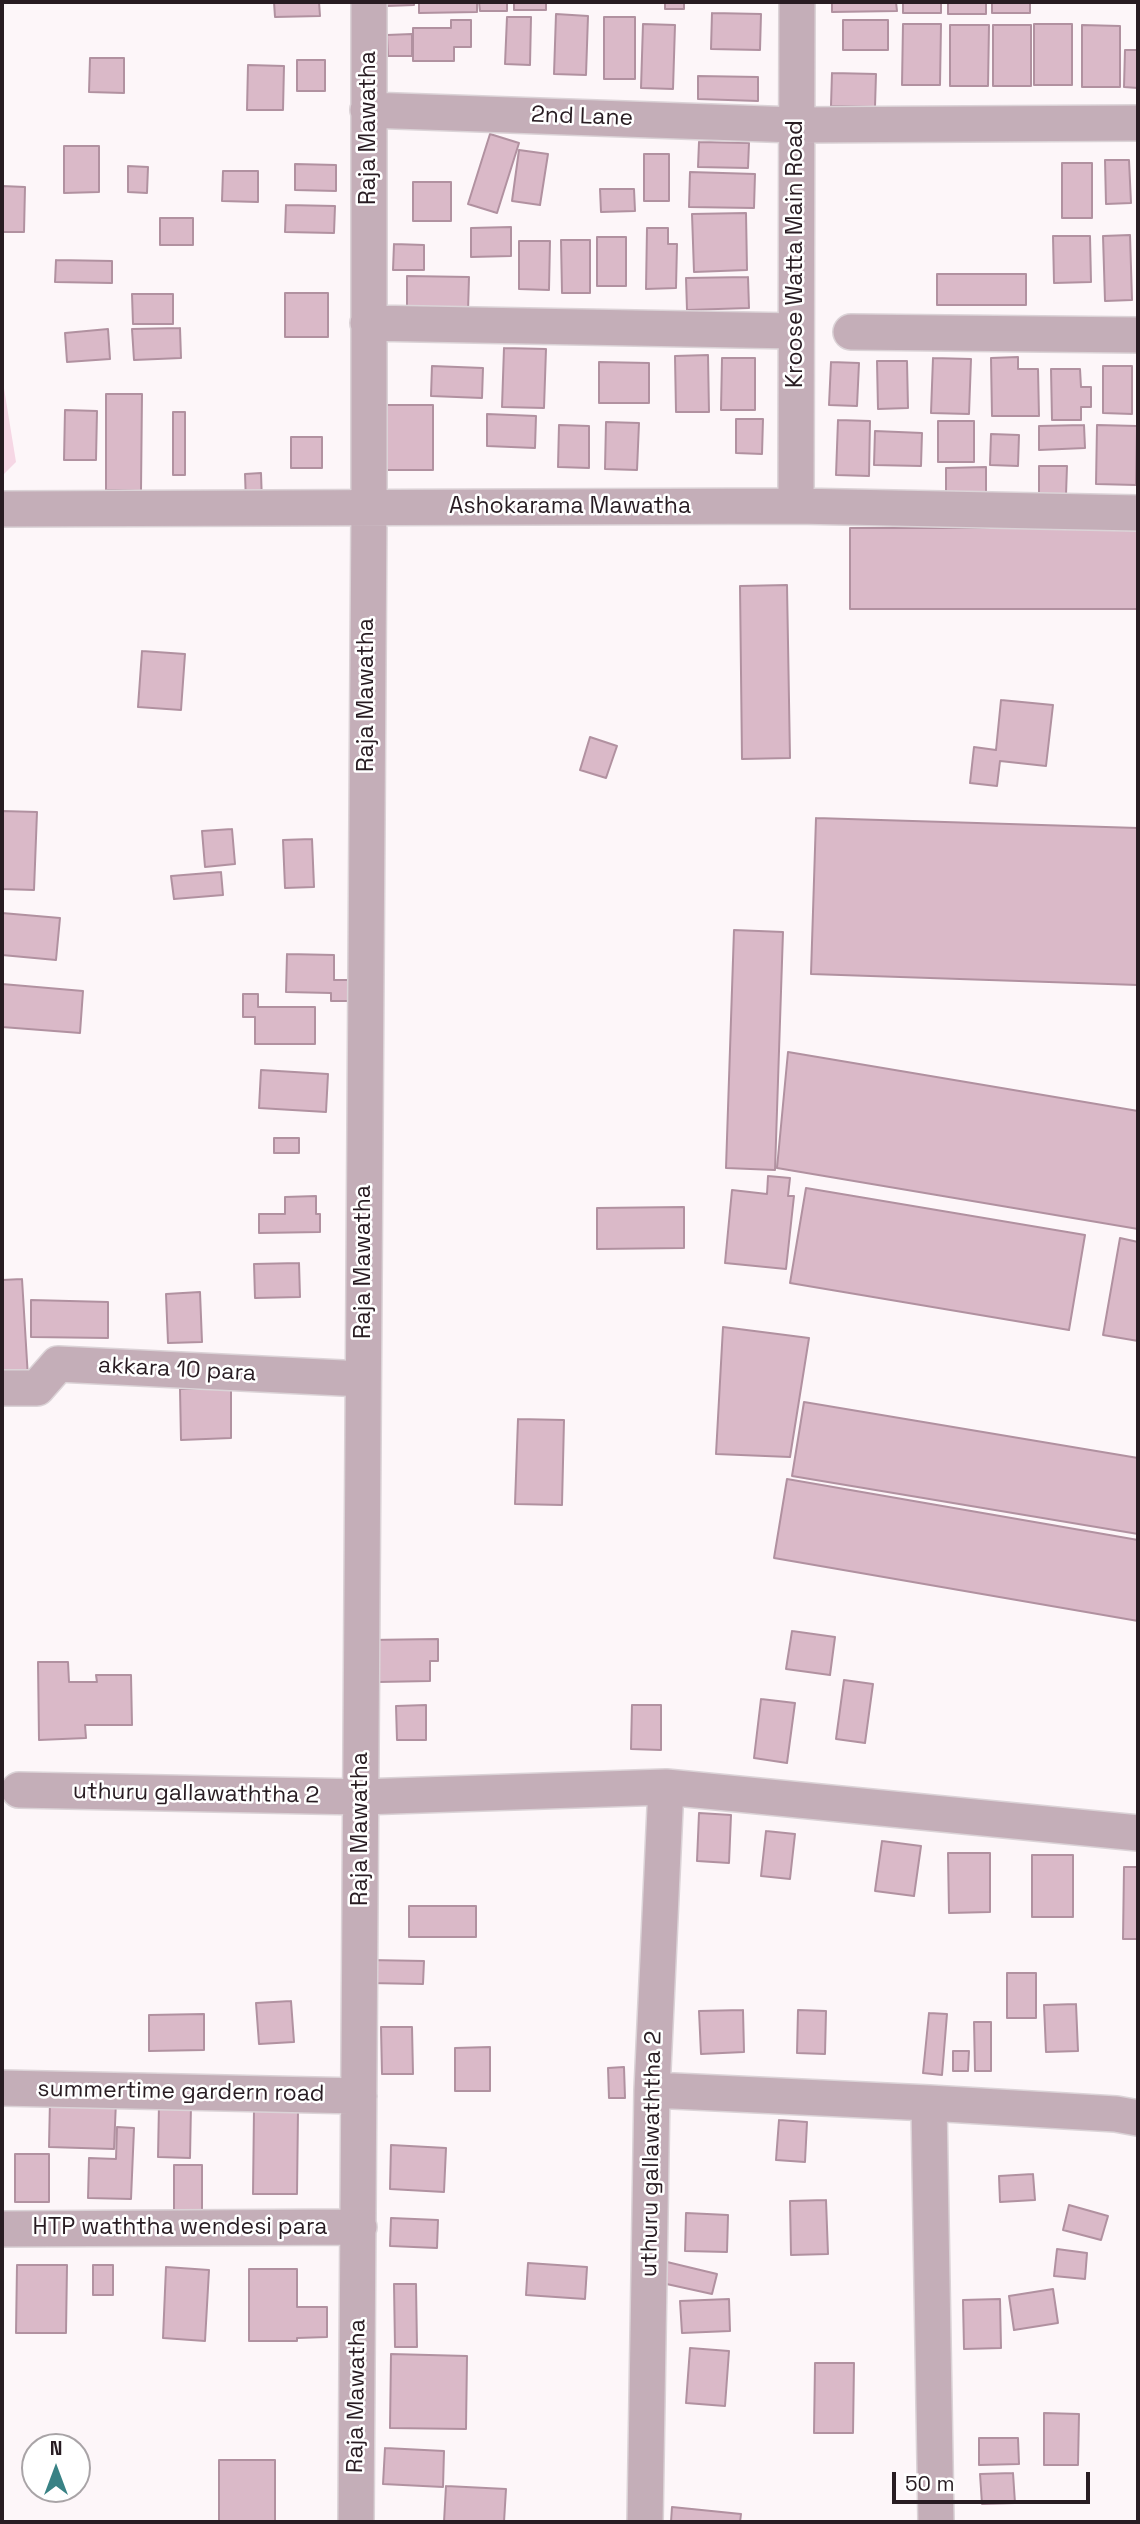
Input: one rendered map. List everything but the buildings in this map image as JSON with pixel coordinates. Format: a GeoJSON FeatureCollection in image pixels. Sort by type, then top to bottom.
{"type":"FeatureCollection","features":[{"type":"Feature","properties":{"kind":"street","name":"Raja Mawatha"},"geometry":{"type":"LineString","coordinates":[[356,2522],[369,508],[369,2]]}},
{"type":"Feature","properties":{"kind":"street","name":"Kroose Watta Main Road"},"geometry":{"type":"LineString","coordinates":[[796,506],[797,2]]}},
{"type":"Feature","properties":{"kind":"street","name":"2nd Lane"},"geometry":{"type":"LineString","coordinates":[[368,110],[796,125],[1138,123]]}},
{"type":"Feature","properties":{"kind":"street"},"geometry":{"type":"LineString","coordinates":[[368,323],[795,331]]}},
{"type":"Feature","properties":{"kind":"street"},"geometry":{"type":"LineString","coordinates":[[851,332],[1138,335]]}},
{"type":"Feature","properties":{"kind":"street","name":"Ashokarama Mawatha"},"geometry":{"type":"LineString","coordinates":[[2,509],[796,506],[1138,513]]}},
{"type":"Feature","properties":{"kind":"street","name":"akkara 10 para"},"geometry":{"type":"LineString","coordinates":[[2,1388],[37,1388],[58,1364],[363,1379]]}},
{"type":"Feature","properties":{"kind":"street","name":"uthuru gallawaththa 2"},"geometry":{"type":"LineString","coordinates":[[645,2522],[652,2090],[666,1787]]}},
{"type":"Feature","properties":{"kind":"street","name":"uthuru gallawaththa 2"},"geometry":{"type":"LineString","coordinates":[[19,1790],[361,1797],[666,1787],[1138,1833]]}},
{"type":"Feature","properties":{"kind":"street","name":"summertime gardern road"},"geometry":{"type":"LineString","coordinates":[[2,2088],[359,2096]]}},
{"type":"Feature","properties":{"kind":"street"},"geometry":{"type":"LineString","coordinates":[[652,2090],[929,2103],[1116,2114],[1138,2118]]}},
{"type":"Feature","properties":{"kind":"street"},"geometry":{"type":"LineString","coordinates":[[929,2103],[936,2522]]}},
{"type":"Feature","properties":{"kind":"street","name":"HTP waththa wendesi para"},"geometry":{"type":"LineString","coordinates":[[2,2229],[359,2227]]}},
{"type":"Feature","properties":{"kind":"shaded area"},"geometry":{"type":"Polygon","coordinates":[[[2,376],[16,462],[2,476],[2,376]]]}}]}
